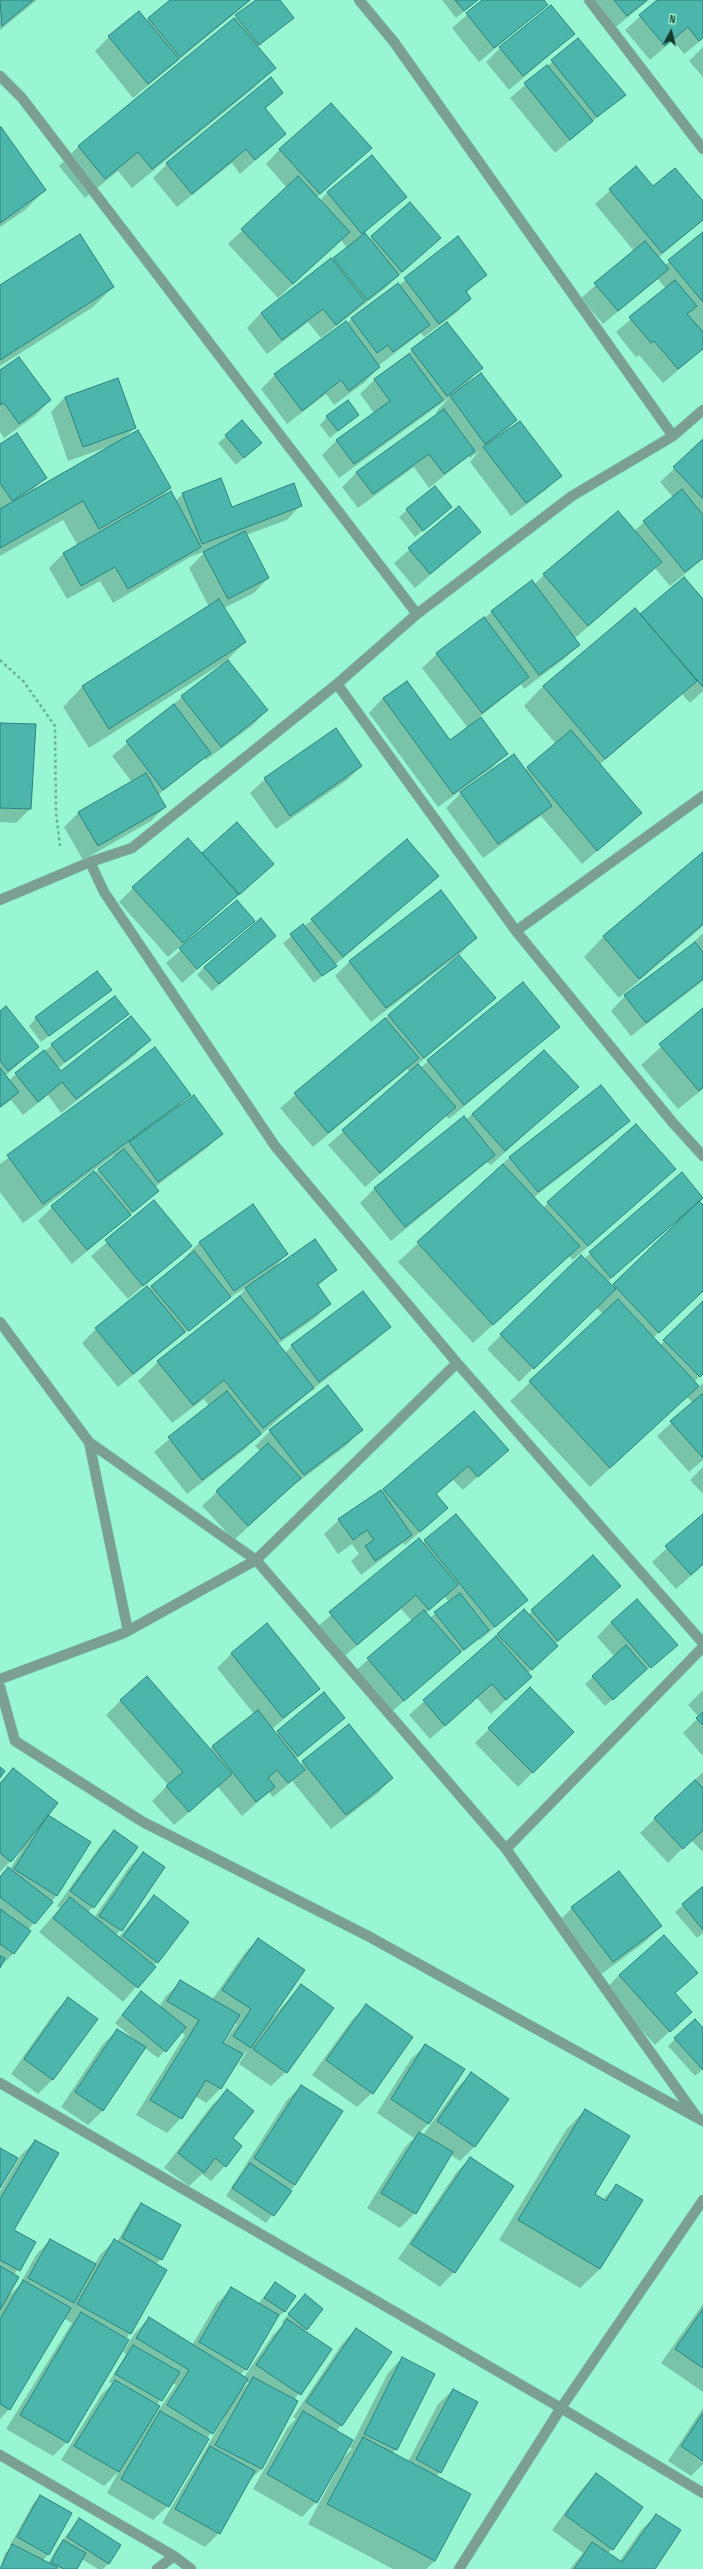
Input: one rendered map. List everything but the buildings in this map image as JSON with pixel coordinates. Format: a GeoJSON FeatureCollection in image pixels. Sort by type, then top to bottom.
{"type":"FeatureCollection","features":[{"type":"Feature","properties":{"kind":"street"},"geometry":{"type":"LineString","coordinates":[[359,0],[394,42],[673,436]]}},
{"type":"Feature","properties":{"kind":"street"},"geometry":{"type":"LineString","coordinates":[[589,0],[703,149]]}},
{"type":"Feature","properties":{"kind":"street"},"geometry":{"type":"LineString","coordinates":[[0,76],[22,98],[417,614]]}},
{"type":"Feature","properties":{"kind":"street"},"geometry":{"type":"LineString","coordinates":[[0,900],[90,862],[132,848],[338,684],[417,614],[572,496],[673,436],[703,410]]}},
{"type":"Feature","properties":{"kind":"street"},"geometry":{"type":"LineString","coordinates":[[338,684],[516,931],[673,1123],[703,1156]]}},
{"type":"Feature","properties":{"kind":"street"},"geometry":{"type":"LineString","coordinates":[[516,931],[703,796]]}},
{"type":"Feature","properties":{"kind":"street"},"geometry":{"type":"LineString","coordinates":[[90,862],[104,892],[275,1146],[457,1364],[703,1643]]}},
{"type":"Feature","properties":{"kind":"street"},"geometry":{"type":"LineString","coordinates":[[0,1322],[89,1442],[256,1560],[506,1849],[699,2119]]}},
{"type":"Feature","properties":{"kind":"street"},"geometry":{"type":"LineString","coordinates":[[0,1679],[128,1631],[256,1560],[457,1364]]}},
{"type":"Feature","properties":{"kind":"street"},"geometry":{"type":"LineString","coordinates":[[89,1442],[128,1631]]}},
{"type":"Feature","properties":{"kind":"street"},"geometry":{"type":"LineString","coordinates":[[506,1849],[703,1646]]}},
{"type":"Feature","properties":{"kind":"street"},"geometry":{"type":"LineString","coordinates":[[0,1687],[15,1741],[143,1822],[368,1936],[699,2119]]}},
{"type":"Feature","properties":{"kind":"street"},"geometry":{"type":"LineString","coordinates":[[0,2083],[561,2408],[703,2493]]}},
{"type":"Feature","properties":{"kind":"street"},"geometry":{"type":"LineString","coordinates":[[459,2569],[561,2408],[703,2200]]}},
{"type":"Feature","properties":{"kind":"street"},"geometry":{"type":"LineString","coordinates":[[0,2455],[174,2556],[191,2569]]}},
{"type":"Feature","properties":{"kind":"street"},"geometry":{"type":"LineString","coordinates":[[157,2569],[174,2556]]}},
{"type":"Feature","properties":{"kind":"path"},"geometry":{"type":"LineString","coordinates":[[0,660],[24,682],[55,726],[56,812],[63,874]]}}]}
